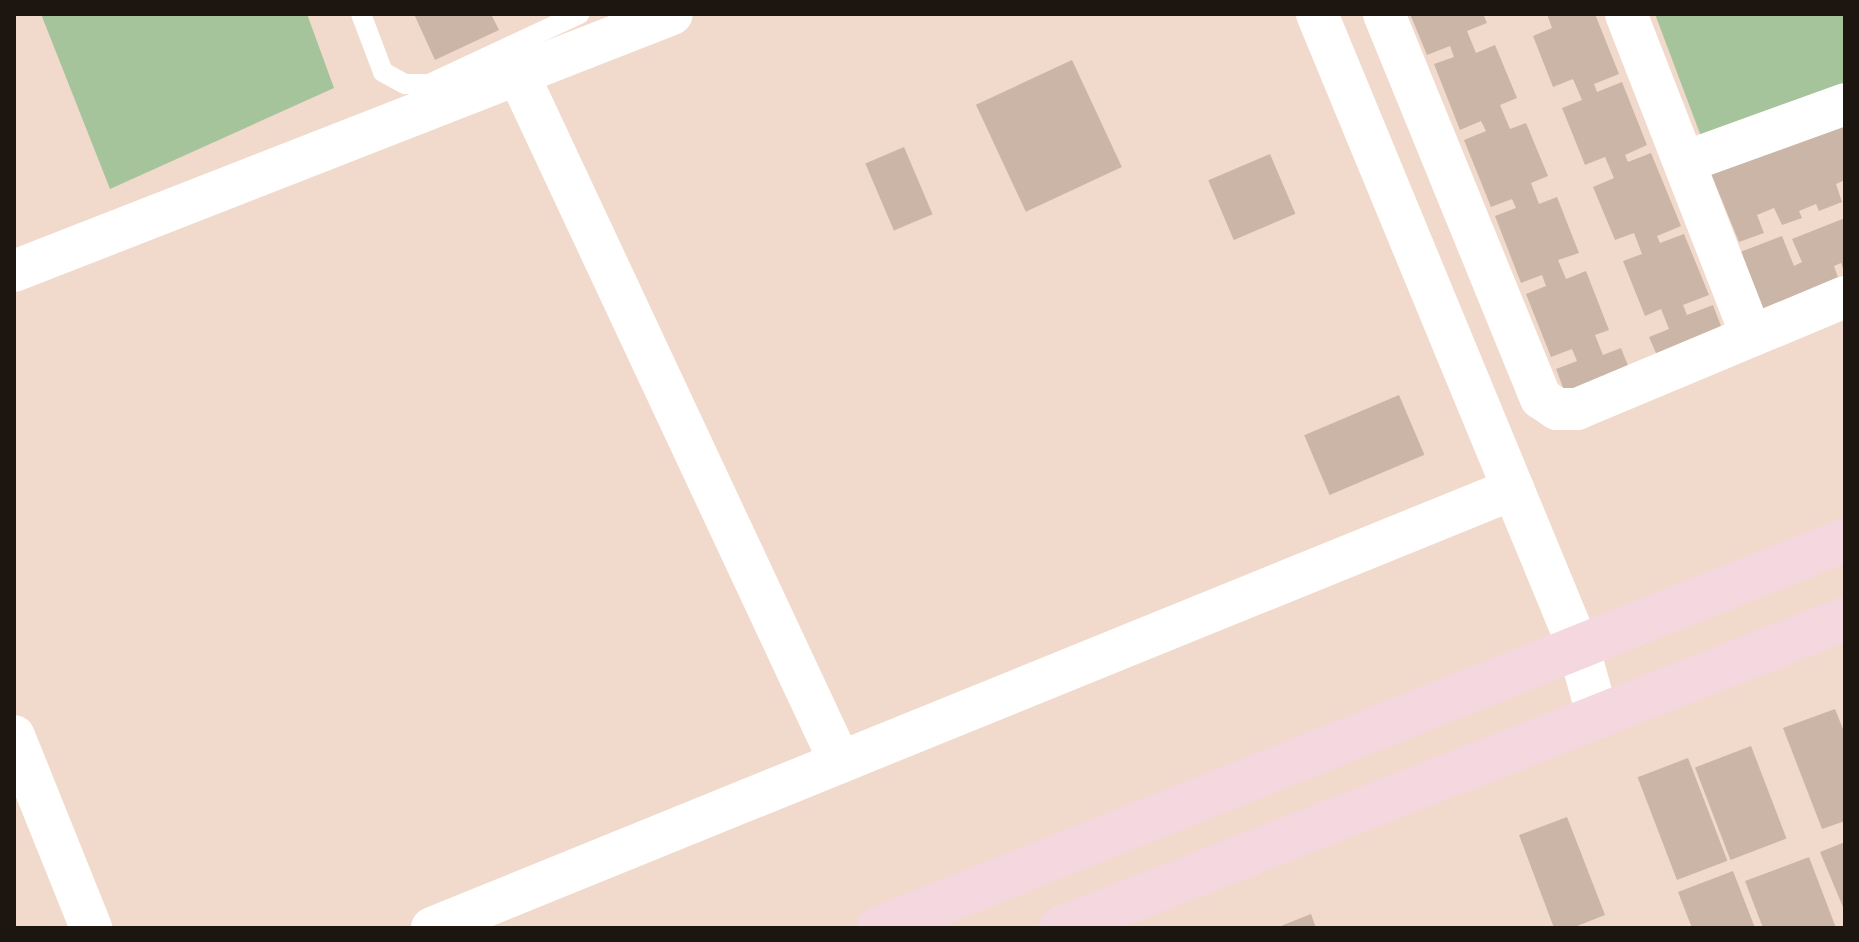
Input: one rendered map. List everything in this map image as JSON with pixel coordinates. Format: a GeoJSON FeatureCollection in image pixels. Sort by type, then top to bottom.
{"type":"FeatureCollection","features":[{"type":"Feature","properties":{"kind":"street"},"geometry":{"type":"LineString","coordinates":[[14,271],[672,14]]}},
{"type":"Feature","properties":{"kind":"street"},"geometry":{"type":"LineString","coordinates":[[1317,14],[1578,646],[1598,717]]}},
{"type":"Feature","properties":{"kind":"street"},"geometry":{"type":"LineString","coordinates":[[1384,14],[1541,398],[1557,409]]}},
{"type":"Feature","properties":{"kind":"street"},"geometry":{"type":"LineString","coordinates":[[1626,14],[1751,334]]}},
{"type":"Feature","properties":{"kind":"street"},"geometry":{"type":"LineString","coordinates":[[518,74],[840,762]]}},
{"type":"Feature","properties":{"kind":"street"},"geometry":{"type":"LineString","coordinates":[[1685,162],[1845,104]]}},
{"type":"Feature","properties":{"kind":"street"},"geometry":{"type":"LineString","coordinates":[[1491,436],[1557,409],[1577,409],[1845,297]]}},
{"type":"Feature","properties":{"kind":"street"},"geometry":{"type":"LineString","coordinates":[[432,928],[1513,489]]}},
{"type":"Feature","properties":{"kind":"street"},"geometry":{"type":"LineString","coordinates":[[879,928],[1845,540]]}},
{"type":"Feature","properties":{"kind":"street"},"geometry":{"type":"LineString","coordinates":[[1061,928],[1845,619]]}},
{"type":"Feature","properties":{"kind":"street"},"geometry":{"type":"LineString","coordinates":[[14,736],[91,928]]}},
{"type":"Feature","properties":{"kind":"lane"},"geometry":{"type":"LineString","coordinates":[[361,14],[383,72],[405,84],[429,84],[579,14]]}},
{"type":"Feature","properties":{"kind":"green space"},"geometry":{"type":"Polygon","coordinates":[[[41,14],[307,14],[334,88],[110,189],[41,14]]]}},
{"type":"Feature","properties":{"kind":"green space"},"geometry":{"type":"Polygon","coordinates":[[[1655,14],[1845,14],[1845,84],[1702,139],[1655,14]]]}},
{"type":"Feature","properties":{"kind":"building"},"geometry":{"type":"Polygon","coordinates":[[[414,14],[491,14],[499,30],[435,60],[414,14]]]}},
{"type":"Feature","properties":{"kind":"building"},"geometry":{"type":"Polygon","coordinates":[[[1410,14],[1483,14],[1487,23],[1467,31],[1476,53],[1495,45],[1517,98],[1500,105],[1510,129],[1526,123],[1548,176],[1531,183],[1539,204],[1557,197],[1579,253],[1558,260],[1566,279],[1586,271],[1609,330],[1595,335],[1603,355],[1621,348],[1631,373],[1567,398],[1556,369],[1577,361],[1572,349],[1551,357],[1526,294],[1546,286],[1542,275],[1521,283],[1495,216],[1516,208],[1512,199],[1491,207],[1464,140],[1486,131],[1481,121],[1460,130],[1434,64],[1454,57],[1450,46],[1427,55],[1410,14]]]}},
{"type":"Feature","properties":{"kind":"building"},"geometry":{"type":"Polygon","coordinates":[[[1547,14],[1595,14],[1619,74],[1594,84],[1597,92],[1622,82],[1647,145],[1625,155],[1628,162],[1651,153],[1681,226],[1657,236],[1660,243],[1684,234],[1709,295],[1683,305],[1687,315],[1713,305],[1724,334],[1659,360],[1649,337],[1669,329],[1661,309],[1645,316],[1623,261],[1642,254],[1634,233],[1615,240],[1593,187],[1614,178],[1605,157],[1585,165],[1562,108],[1582,100],[1573,79],[1553,87],[1533,36],[1552,28],[1547,14]]]}},
{"type":"Feature","properties":{"kind":"building"},"geometry":{"type":"Polygon","coordinates":[[[1072,60],[1122,167],[1026,212],[976,105],[1072,60]]]}},
{"type":"Feature","properties":{"kind":"building"},"geometry":{"type":"Polygon","coordinates":[[[1845,118],[1845,180],[1836,184],[1842,202],[1819,211],[1816,204],[1799,211],[1802,218],[1782,225],[1774,208],[1757,215],[1764,233],[1739,242],[1710,171],[1845,118]]]}},
{"type":"Feature","properties":{"kind":"building"},"geometry":{"type":"Polygon","coordinates":[[[904,147],[933,214],[894,231],[865,163],[904,147]]]}},
{"type":"Feature","properties":{"kind":"building"},"geometry":{"type":"Polygon","coordinates":[[[1270,154],[1295,214],[1234,240],[1208,180],[1270,154]]]}},
{"type":"Feature","properties":{"kind":"building"},"geometry":{"type":"Polygon","coordinates":[[[1845,218],[1845,274],[1841,263],[1834,266],[1840,283],[1763,324],[1735,254],[1782,236],[1794,266],[1802,262],[1792,239],[1845,218]]]}},
{"type":"Feature","properties":{"kind":"building"},"geometry":{"type":"Polygon","coordinates":[[[1399,395],[1424,455],[1330,495],[1304,435],[1399,395]]]}},
{"type":"Feature","properties":{"kind":"building"},"geometry":{"type":"Polygon","coordinates":[[[1835,709],[1845,734],[1845,821],[1822,829],[1783,728],[1835,709]]]}},
{"type":"Feature","properties":{"kind":"building"},"geometry":{"type":"Polygon","coordinates":[[[1751,746],[1786,838],[1730,860],[1695,768],[1751,746]]]}},
{"type":"Feature","properties":{"kind":"building"},"geometry":{"type":"Polygon","coordinates":[[[1688,758],[1727,861],[1677,880],[1638,777],[1688,758]]]}},
{"type":"Feature","properties":{"kind":"building"},"geometry":{"type":"Polygon","coordinates":[[[1567,817],[1605,915],[1572,928],[1554,928],[1519,835],[1567,817]]]}},
{"type":"Feature","properties":{"kind":"building"},"geometry":{"type":"Polygon","coordinates":[[[1845,842],[1845,912],[1820,852],[1845,842]]]}},
{"type":"Feature","properties":{"kind":"building"},"geometry":{"type":"Polygon","coordinates":[[[1809,857],[1836,928],[1763,928],[1745,881],[1809,857]]]}},
{"type":"Feature","properties":{"kind":"building"},"geometry":{"type":"Polygon","coordinates":[[[1733,871],[1755,928],[1692,928],[1678,892],[1733,871]]]}},
{"type":"Feature","properties":{"kind":"building"},"geometry":{"type":"Polygon","coordinates":[[[1311,914],[1316,928],[1276,928],[1311,914]]]}}]}
